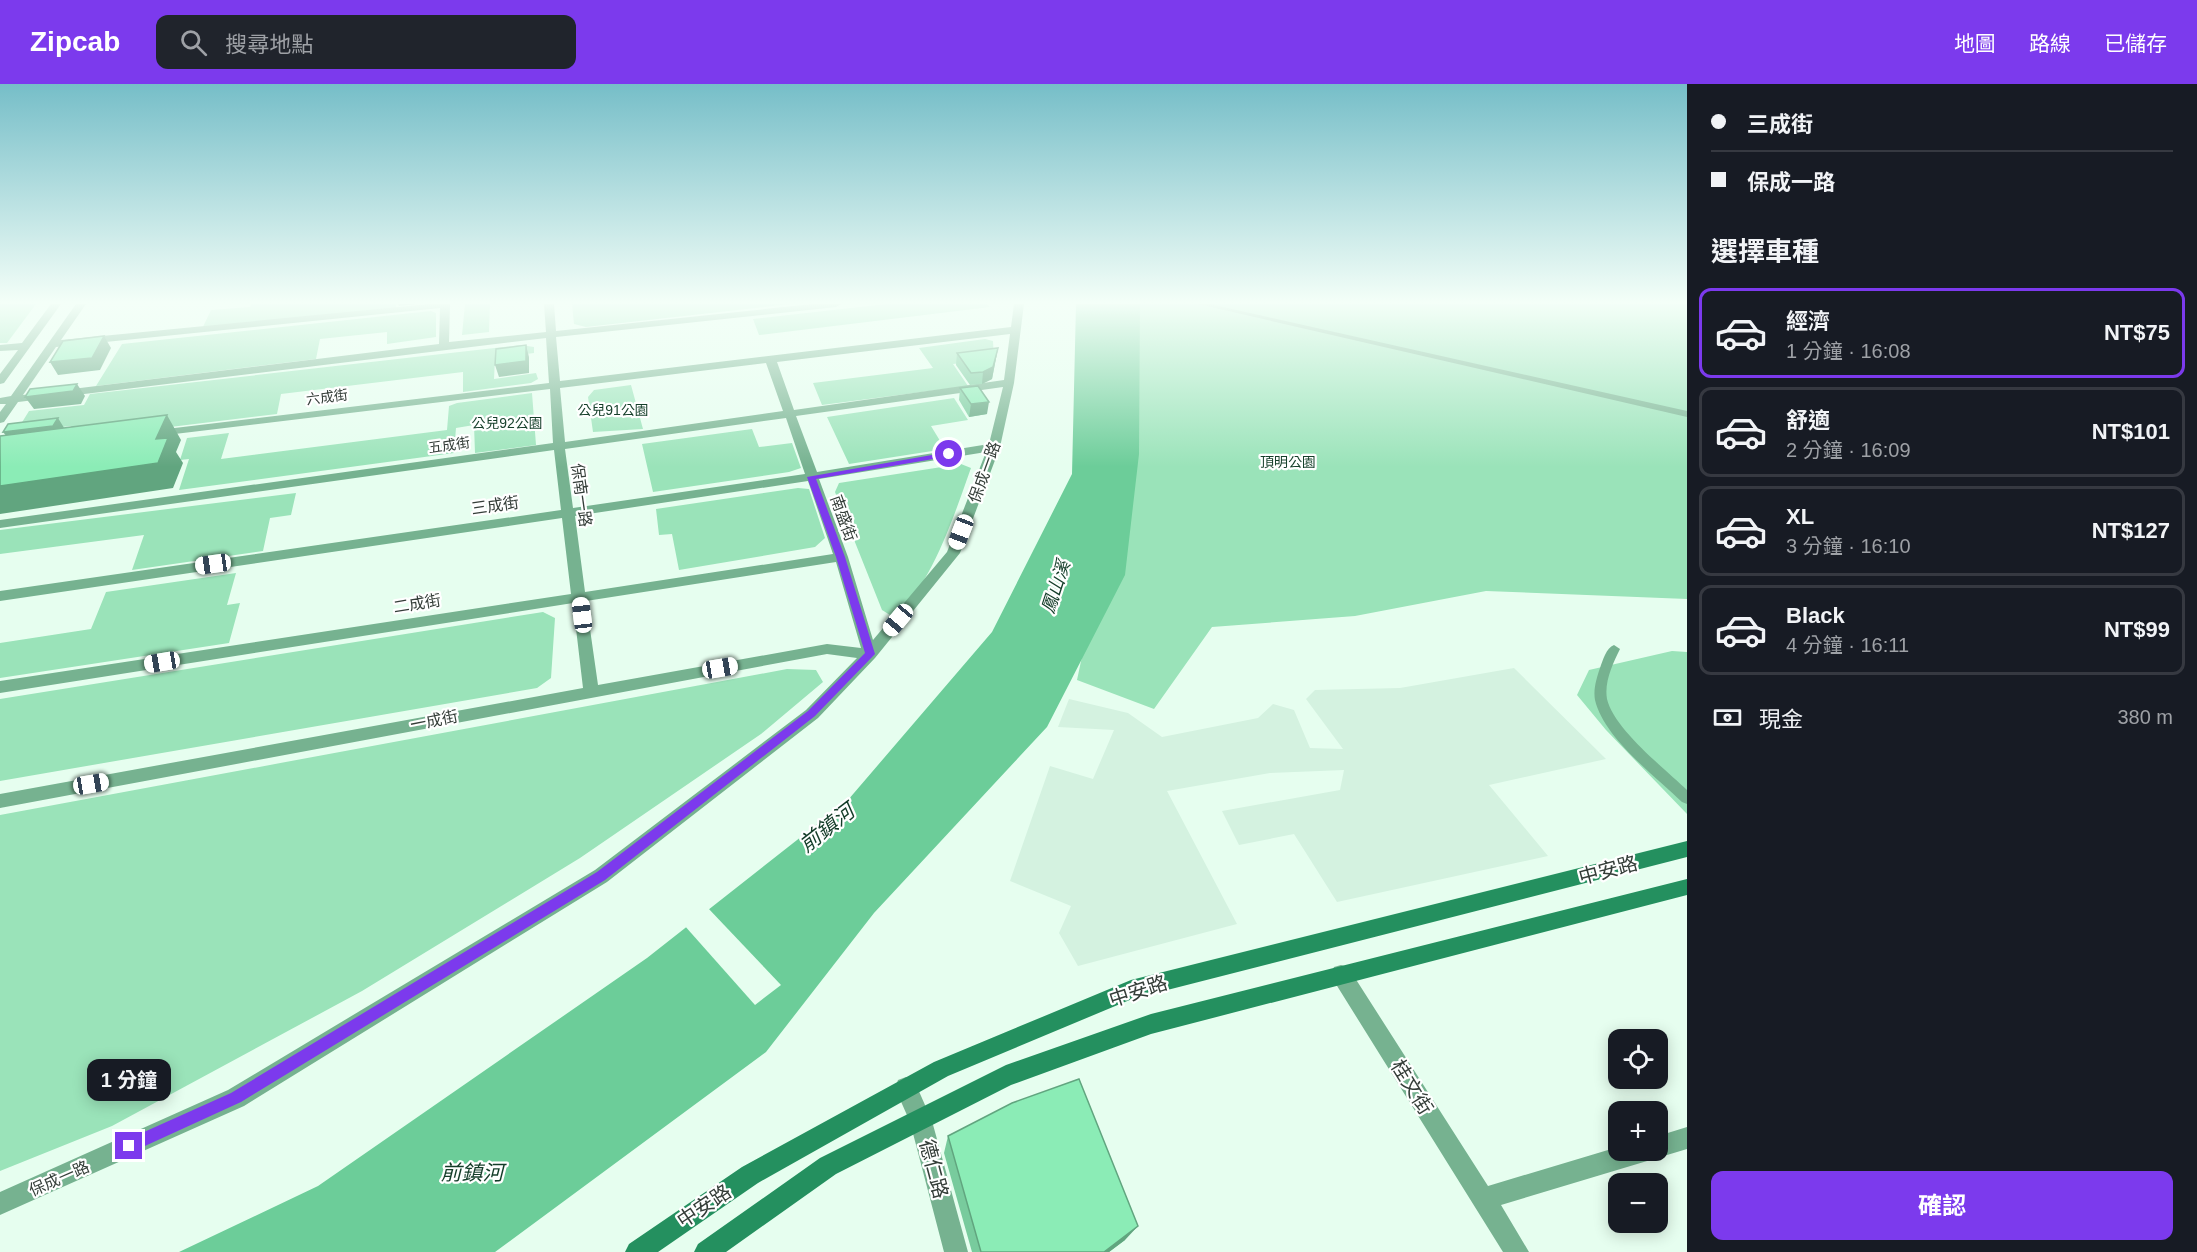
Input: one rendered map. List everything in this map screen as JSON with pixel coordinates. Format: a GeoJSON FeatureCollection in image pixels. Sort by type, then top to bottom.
{"type":"FeatureCollection","features":[{"type":"Feature","properties":{"kind":"street"},"geometry":{"type":"LineString","coordinates":[[0,381],[17,359]]}},
{"type":"Feature","properties":{"kind":"street"},"geometry":{"type":"LineString","coordinates":[[0,420],[44,359]]}},
{"type":"Feature","properties":{"kind":"street"},"geometry":{"type":"LineString","coordinates":[[0,401],[344,359]]}},
{"type":"Feature","properties":{"kind":"street","name":"保南一路"},"geometry":{"type":"LineString","coordinates":[[552,359],[559,445],[591,691]]}},
{"type":"Feature","properties":{"kind":"street","name":"六成街"},"geometry":{"type":"LineString","coordinates":[[141,435],[791,359]]}},
{"type":"Feature","properties":{"kind":"street","name":"保成一路"},"geometry":{"type":"LineString","coordinates":[[0,1204],[236,1098],[601,876],[812,714],[870,654],[953,554],[994,447],[1009,382],[1012,359]]}},
{"type":"Feature","properties":{"kind":"street","name":"南盛街"},"geometry":{"type":"LineString","coordinates":[[771,361],[841,557],[870,654]]}},
{"type":"Feature","properties":{"kind":"street","name":"五成街"},"geometry":{"type":"LineString","coordinates":[[0,524],[559,445],[790,415],[1009,382]]}},
{"type":"Feature","properties":{"kind":"street","name":"三成街"},"geometry":{"type":"LineString","coordinates":[[0,596],[811,477],[994,447]]}},
{"type":"Feature","properties":{"kind":"street","name":"二成街"},"geometry":{"type":"LineString","coordinates":[[0,687],[841,557]]}},
{"type":"Feature","properties":{"kind":"street","name":"一成街"},"geometry":{"type":"LineString","coordinates":[[0,801],[827,649],[870,654]]}},
{"type":"Feature","properties":{"kind":"street","name":"中安路"},"geometry":{"type":"LineString","coordinates":[[637,1252],[750,1175],[941,1069],[1131,990],[1687,849]]}},
{"type":"Feature","properties":{"kind":"street","name":"中安路"},"geometry":{"type":"LineString","coordinates":[[706,1252],[828,1166],[921,1121],[1006,1076],[1151,1024],[1687,887]]}},
{"type":"Feature","properties":{"kind":"street","name":"桂文街"},"geometry":{"type":"LineString","coordinates":[[1341,974],[1516,1252]]}},
{"type":"Feature","properties":{"kind":"street","name":"德仁路"},"geometry":{"type":"LineString","coordinates":[[906,1088],[921,1121],[957,1252]]}},
{"type":"Feature","properties":{"kind":"street"},"geometry":{"type":"LineString","coordinates":[[1668,1144],[1687,1138]]}},
{"type":"Feature","properties":{"kind":"street"},"geometry":{"type":"LineString","coordinates":[[1483,1199],[1610,1161]]}},
{"type":"Feature","properties":{"kind":"lane"},"geometry":{"type":"LineString","coordinates":[[1442,359],[1687,414]]}},
{"type":"Feature","properties":{"kind":"lane"},"geometry":{"type":"LineString","coordinates":[[1614,649],[1606,664],[1601,697],[1613,725],[1687,798]]}},
{"type":"Feature","properties":{"kind":"shaded area"},"geometry":{"type":"Polygon","coordinates":[[[1514,668],[1606,759],[1489,785],[1548,856],[1337,902],[1294,834],[1239,845],[1222,811],[1340,790],[1344,770],[1270,773],[1167,791],[1237,924],[1078,966],[1059,933],[1071,906],[1010,881],[1050,766],[1093,779],[1114,730],[1058,727],[1069,699],[1128,713],[1162,737],[1258,718],[1273,704],[1294,710],[1310,748],[1343,749],[1306,699],[1315,690],[1400,688],[1514,668]]]}},
{"type":"Feature","properties":{"kind":"green space"},"geometry":{"type":"Polygon","coordinates":[[[113,359],[316,359],[316,359],[96,386],[113,359]]]}},
{"type":"Feature","properties":{"kind":"green space"},"geometry":{"type":"Polygon","coordinates":[[[402,359],[495,359],[494,379],[536,373],[538,379],[531,383],[463,392],[463,372],[281,394],[277,414],[64,440],[71,426],[16,432],[29,411],[84,405],[90,394],[402,359]]]}},
{"type":"Feature","properties":{"kind":"green space"},"geometry":{"type":"Polygon","coordinates":[[[926,359],[994,359],[953,364],[968,386],[822,405],[813,383],[933,368],[926,359]]]}},
{"type":"Feature","properties":{"kind":"green space","name":"頂明公園"},"geometry":{"type":"Polygon","coordinates":[[[1127,359],[1687,359],[1687,599],[1486,591],[1355,616],[1212,627],[1154,709],[1077,680],[1129,436],[1127,359]]]}},
{"type":"Feature","properties":{"kind":"green space","name":"公兒91公園"},"geometry":{"type":"Polygon","coordinates":[[[631,385],[643,429],[593,432],[588,397],[594,390],[631,385]]]}},
{"type":"Feature","properties":{"kind":"green space","name":"公兒92公園"},"geometry":{"type":"Polygon","coordinates":[[[532,393],[536,445],[475,453],[474,425],[456,428],[454,453],[179,490],[189,459],[180,460],[187,438],[229,433],[221,459],[447,430],[449,406],[532,393]]]}},
{"type":"Feature","properties":{"kind":"green space"},"geometry":{"type":"Polygon","coordinates":[[[954,398],[968,420],[931,426],[945,449],[849,464],[827,417],[954,398]]]}},
{"type":"Feature","properties":{"kind":"green space"},"geometry":{"type":"Polygon","coordinates":[[[752,429],[759,447],[792,443],[801,468],[789,472],[653,492],[642,444],[752,429]]]}},
{"type":"Feature","properties":{"kind":"green space"},"geometry":{"type":"Polygon","coordinates":[[[961,464],[971,468],[940,550],[916,592],[904,606],[890,615],[882,610],[835,492],[839,483],[961,464]]]}},
{"type":"Feature","properties":{"kind":"green space"},"geometry":{"type":"Polygon","coordinates":[[[798,488],[809,489],[825,538],[815,547],[679,570],[672,534],[659,535],[656,509],[798,488]]]}},
{"type":"Feature","properties":{"kind":"green space"},"geometry":{"type":"Polygon","coordinates":[[[296,493],[291,515],[270,518],[263,551],[132,570],[144,535],[0,554],[0,530],[296,493]]]}},
{"type":"Feature","properties":{"kind":"green space"},"geometry":{"type":"Polygon","coordinates":[[[236,573],[227,605],[240,603],[229,643],[0,678],[0,643],[91,629],[106,592],[236,573]]]}},
{"type":"Feature","properties":{"kind":"green space"},"geometry":{"type":"Polygon","coordinates":[[[543,612],[555,618],[551,678],[537,688],[0,781],[0,699],[543,612]]]}},
{"type":"Feature","properties":{"kind":"green space"},"geometry":{"type":"Polygon","coordinates":[[[1672,651],[1687,652],[1687,814],[1606,730],[1577,695],[1589,670],[1672,651]]]}},
{"type":"Feature","properties":{"kind":"green space"},"geometry":{"type":"Polygon","coordinates":[[[787,669],[816,670],[823,682],[761,734],[580,858],[362,991],[112,1126],[0,1171],[0,815],[787,669]]]}},
{"type":"Feature","properties":{"kind":"water","name":"前鎮河"},"geometry":{"type":"Polygon","coordinates":[[[1075,359],[1140,359],[1139,454],[1125,575],[1047,727],[874,913],[766,1052],[495,1252],[179,1252],[318,1186],[647,958],[848,800],[992,632],[1072,474],[1075,359]]]}},
{"type":"Feature","properties":{"kind":"pier"},"geometry":{"type":"Polygon","coordinates":[[[707,907],[781,985],[755,1005],[684,925],[707,907]]]}},
{"type":"Feature","properties":{"kind":"building"},"geometry":{"type":"Polygon","coordinates":[[[52,359],[87,359],[50,362],[52,359]]]}},
{"type":"Feature","properties":{"kind":"building"},"geometry":{"type":"Polygon","coordinates":[[[495,359],[526,359],[526,361],[495,365],[495,359]]]}},
{"type":"Feature","properties":{"kind":"building"},"geometry":{"type":"Polygon","coordinates":[[[961,359],[995,359],[993,367],[983,372],[971,373],[961,359]]]}},
{"type":"Feature","properties":{"kind":"building"},"geometry":{"type":"Polygon","coordinates":[[[77,384],[73,391],[25,397],[30,389],[77,384]]]}},
{"type":"Feature","properties":{"kind":"building"},"geometry":{"type":"Polygon","coordinates":[[[978,386],[989,402],[971,404],[960,388],[978,386]]]}},
{"type":"Feature","properties":{"kind":"building"},"geometry":{"type":"Polygon","coordinates":[[[167,415],[156,439],[168,438],[158,463],[0,486],[0,436],[167,415]]]}},
{"type":"Feature","properties":{"kind":"building"},"geometry":{"type":"Polygon","coordinates":[[[58,418],[53,426],[3,432],[8,424],[58,418]]]}},
{"type":"Feature","properties":{"kind":"building"},"geometry":{"type":"Polygon","coordinates":[[[1079,1079],[1138,1226],[1104,1252],[981,1252],[948,1136],[1012,1103],[1079,1079]]]}},
{"type":"Feature","properties":{"kind":"route"},"geometry":{"type":"LineString","coordinates":[[129,1146],[236,1098],[601,876],[812,714],[870,654],[841,557],[811,477],[949,454]]}},
{"type":"Feature","properties":{"kind":"water label","name":"鳳山溪"},"geometry":{"type":"Point","coordinates":[1056,587]}}]}
